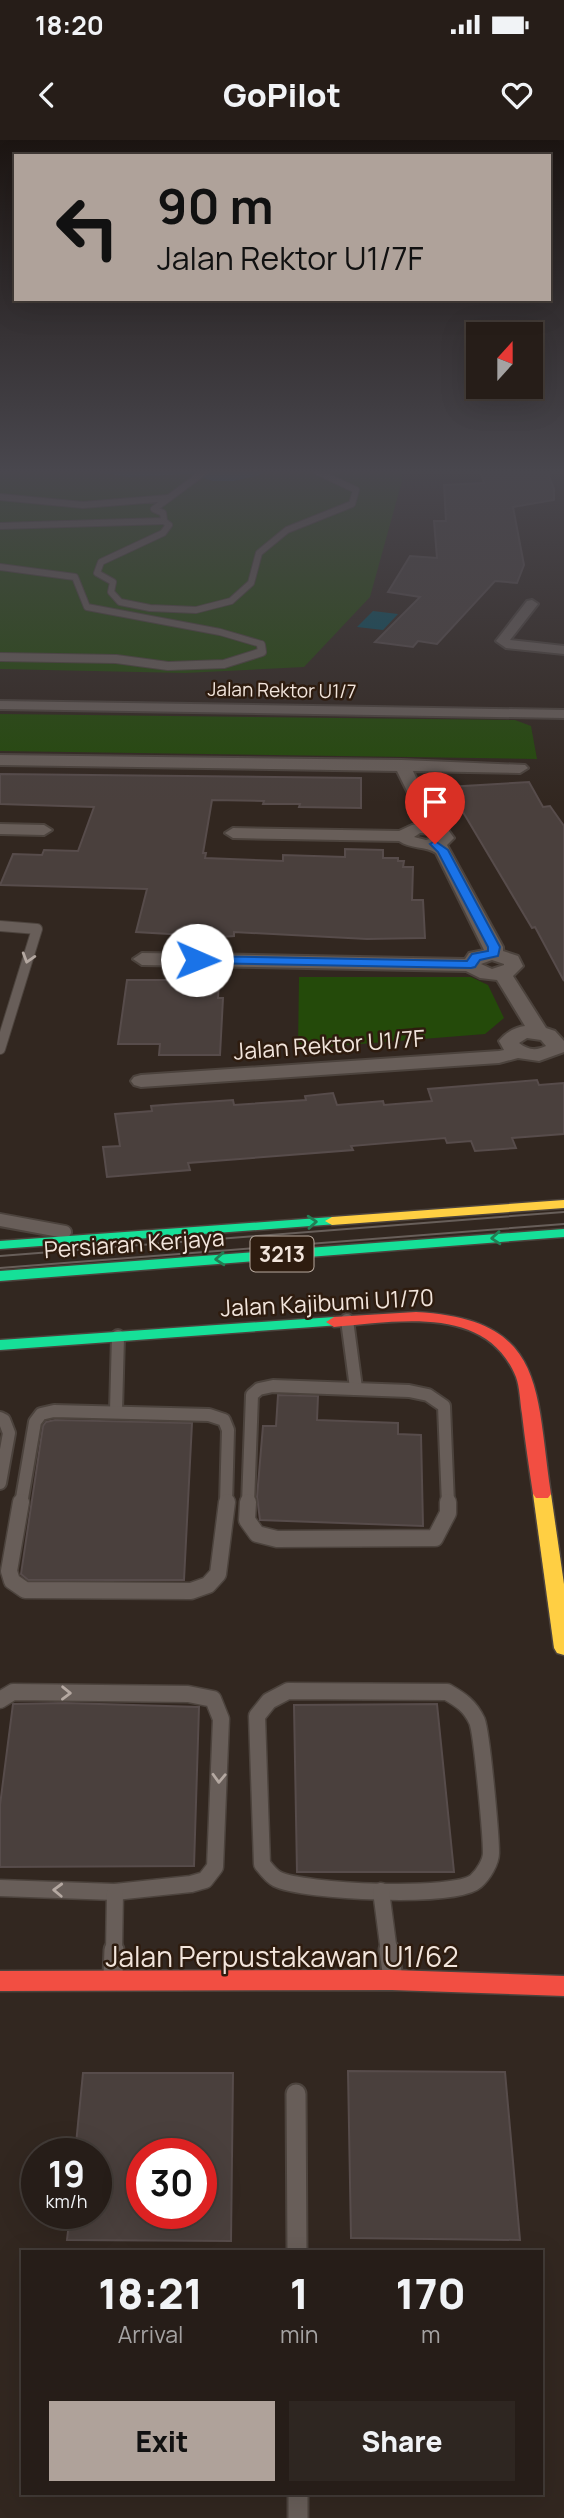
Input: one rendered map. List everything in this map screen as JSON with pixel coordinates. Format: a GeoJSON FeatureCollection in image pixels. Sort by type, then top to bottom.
{"type":"FeatureCollection","features":[{"type":"Feature","properties":{"kind":"street"},"geometry":{"type":"LineString","coordinates":[[532,604],[503,641],[506,644],[563,650]]}},
{"type":"Feature","properties":{"kind":"street","name":"Jalan Rektor U1/7"},"geometry":{"type":"LineString","coordinates":[[0,705],[564,714]]}},
{"type":"Feature","properties":{"kind":"street"},"geometry":{"type":"LineString","coordinates":[[0,760],[520,768]]}},
{"type":"Feature","properties":{"kind":"street"},"geometry":{"type":"LineString","coordinates":[[402,765],[431,823],[432,836],[443,850],[494,947],[494,954]]}},
{"type":"Feature","properties":{"kind":"street"},"geometry":{"type":"LineString","coordinates":[[0,829],[44,830]]}},
{"type":"Feature","properties":{"kind":"street"},"geometry":{"type":"LineString","coordinates":[[233,833],[405,836],[415,843],[432,836]]}},
{"type":"Feature","properties":{"kind":"street"},"geometry":{"type":"LineString","coordinates":[[142,958],[471,965],[482,973],[503,974],[512,970],[514,963],[507,957],[494,954],[476,957],[471,965]]}},
{"type":"Feature","properties":{"kind":"street"},"geometry":{"type":"LineString","coordinates":[[503,974],[538,1032]]}},
{"type":"Feature","properties":{"kind":"street"},"geometry":{"type":"LineString","coordinates":[[519,1052],[510,1045],[511,1037],[522,1032],[538,1032],[555,1040],[560,1049]]}},
{"type":"Feature","properties":{"kind":"street","name":"Jalan Rektor U1/7F"},"geometry":{"type":"LineString","coordinates":[[141,1081],[499,1057],[519,1052],[541,1055],[560,1049]]}},
{"type":"Feature","properties":{"kind":"street","name":"Persiaran Kerjaya"},"geometry":{"type":"LineString","coordinates":[[0,1245],[564,1204]]}},
{"type":"Feature","properties":{"kind":"street","name":"Persiaran Kerjaya"},"geometry":{"type":"LineString","coordinates":[[0,1276],[564,1233]]}},
{"type":"Feature","properties":{"kind":"street","name":"Jalan Kajibumi U1/70"},"geometry":{"type":"LineString","coordinates":[[0,1345],[347,1320],[435,1317],[492,1331],[514,1355],[525,1379],[564,1648]]}},
{"type":"Feature","properties":{"kind":"street","name":"Jalan Perpustakawan U1/62"},"geometry":{"type":"LineString","coordinates":[[0,1981],[392,1980],[564,1986]]}},
{"type":"Feature","properties":{"kind":"lane"},"geometry":{"type":"LineString","coordinates":[[0,657],[116,659],[168,666],[224,664],[262,652],[261,644],[220,632],[87,607],[77,582]]}},
{"type":"Feature","properties":{"kind":"lane"},"geometry":{"type":"LineString","coordinates":[[113,582],[111,592],[120,602],[150,608],[196,610],[231,601],[251,582]]}},
{"type":"Feature","properties":{"kind":"lane"},"geometry":{"type":"LineString","coordinates":[[0,926],[37,929],[0,1049]]}},
{"type":"Feature","properties":{"kind":"lane"},"geometry":{"type":"LineString","coordinates":[[0,1220],[39,1229],[112,1236]]}},
{"type":"Feature","properties":{"kind":"lane"},"geometry":{"type":"LineString","coordinates":[[347,1320],[356,1388]]}},
{"type":"Feature","properties":{"kind":"lane"},"geometry":{"type":"LineString","coordinates":[[116,1411],[119,1380],[118,1336]]}},
{"type":"Feature","properties":{"kind":"lane"},"geometry":{"type":"LineString","coordinates":[[273,1386],[356,1388],[428,1395],[444,1406],[448,1513],[443,1527],[435,1538],[276,1539],[257,1534],[247,1520],[252,1395],[259,1388],[273,1386]]}},
{"type":"Feature","properties":{"kind":"lane"},"geometry":{"type":"LineString","coordinates":[[54,1411],[116,1411],[209,1415],[224,1420],[228,1430],[227,1498],[218,1574],[208,1585],[191,1591],[25,1590],[12,1581],[9,1571],[35,1422],[41,1414],[54,1411]]}},
{"type":"Feature","properties":{"kind":"lane"},"geometry":{"type":"LineString","coordinates":[[0,1418],[4,1420],[9,1433],[0,1483]]}},
{"type":"Feature","properties":{"kind":"lane"},"geometry":{"type":"LineString","coordinates":[[288,1690],[447,1692],[466,1703],[478,1723],[491,1856],[483,1876],[466,1888],[382,1891],[299,1886],[277,1879],[262,1864],[257,1716],[269,1701],[288,1690]]}},
{"type":"Feature","properties":{"kind":"lane"},"geometry":{"type":"LineString","coordinates":[[0,1700],[13,1692],[188,1694],[213,1699],[221,1719],[215,1867],[205,1880],[191,1884],[115,1892],[0,1888]]}},
{"type":"Feature","properties":{"kind":"lane"},"geometry":{"type":"LineString","coordinates":[[382,1891],[392,1980]]}},
{"type":"Feature","properties":{"kind":"lane"},"geometry":{"type":"LineString","coordinates":[[113,1981],[115,1892]]}},
{"type":"Feature","properties":{"kind":"lane"},"geometry":{"type":"LineString","coordinates":[[296,2094],[297,2250]]}},
{"type":"Feature","properties":{"kind":"lane"},"geometry":{"type":"LineString","coordinates":[[298,2495],[298,2518]]}},
{"type":"Feature","properties":{"kind":"green space"},"geometry":{"type":"Polygon","coordinates":[[[0,582],[374,582],[370,597],[304,667],[185,673],[0,669],[0,582]]]}},
{"type":"Feature","properties":{"kind":"green space"},"geometry":{"type":"Polygon","coordinates":[[[0,714],[515,720],[531,726],[537,759],[0,751],[0,714]]]}},
{"type":"Feature","properties":{"kind":"green space"},"geometry":{"type":"Polygon","coordinates":[[[299,977],[471,977],[488,985],[504,1018],[485,1034],[298,1049],[299,977]]]}},
{"type":"Feature","properties":{"kind":"water"},"geometry":{"type":"Polygon","coordinates":[[[373,611],[398,614],[383,630],[357,627],[373,611]]]}},
{"type":"Feature","properties":{"kind":"building"},"geometry":{"type":"Polygon","coordinates":[[[394,582],[494,582],[437,644],[418,641],[413,647],[375,642],[420,597],[388,592],[394,582]]]}},
{"type":"Feature","properties":{"kind":"building"},"geometry":{"type":"Polygon","coordinates":[[[0,774],[361,778],[361,808],[299,807],[300,804],[263,804],[264,801],[212,800],[203,853],[206,853],[205,858],[283,861],[283,855],[345,857],[345,849],[383,850],[383,858],[398,858],[398,861],[404,861],[403,867],[413,867],[412,900],[423,900],[425,938],[367,939],[234,932],[234,936],[221,937],[136,932],[147,889],[0,885],[13,854],[42,855],[44,850],[78,851],[94,807],[0,804],[0,774]]]}},
{"type":"Feature","properties":{"kind":"building"},"geometry":{"type":"Polygon","coordinates":[[[529,782],[543,807],[550,806],[564,826],[564,981],[535,927],[532,928],[448,787],[529,782]]]}},
{"type":"Feature","properties":{"kind":"building"},"geometry":{"type":"Polygon","coordinates":[[[127,980],[219,980],[218,998],[223,998],[220,1055],[159,1055],[160,1044],[118,1044],[127,980]]]}},
{"type":"Feature","properties":{"kind":"building"},"geometry":{"type":"Polygon","coordinates":[[[537,1080],[539,1085],[564,1083],[564,1134],[512,1138],[516,1148],[475,1151],[471,1141],[447,1143],[445,1138],[351,1146],[353,1150],[188,1163],[190,1170],[107,1177],[103,1147],[120,1146],[115,1114],[152,1111],[151,1106],[233,1100],[234,1105],[306,1100],[305,1096],[333,1093],[337,1105],[383,1101],[384,1105],[432,1101],[428,1089],[537,1080]]]}},
{"type":"Feature","properties":{"kind":"building"},"geometry":{"type":"Polygon","coordinates":[[[278,1395],[318,1396],[317,1420],[398,1423],[398,1434],[421,1435],[423,1526],[260,1520],[257,1497],[263,1426],[276,1426],[278,1395]]]}},
{"type":"Feature","properties":{"kind":"building"},"geometry":{"type":"Polygon","coordinates":[[[46,1422],[192,1423],[184,1580],[28,1580],[21,1574],[43,1426],[46,1422]]]}},
{"type":"Feature","properties":{"kind":"building"},"geometry":{"type":"Polygon","coordinates":[[[13,1704],[199,1707],[194,1866],[0,1867],[0,1805],[13,1704]]]}},
{"type":"Feature","properties":{"kind":"building"},"geometry":{"type":"Polygon","coordinates":[[[437,1704],[454,1872],[297,1872],[294,1705],[437,1704]]]}},
{"type":"Feature","properties":{"kind":"building"},"geometry":{"type":"Polygon","coordinates":[[[348,2071],[505,2072],[520,2240],[351,2238],[348,2071]]]}},
{"type":"Feature","properties":{"kind":"building"},"geometry":{"type":"Polygon","coordinates":[[[83,2073],[233,2073],[231,2241],[67,2240],[68,2229],[112,2229],[112,2138],[77,2138],[83,2073]]]}},
{"type":"Feature","properties":{"kind":"tram line"},"geometry":{"type":"LineString","coordinates":[[0,1256],[564,1212]]}},
{"type":"Feature","properties":{"kind":"tram line"},"geometry":{"type":"LineString","coordinates":[[0,1268],[564,1224]]}},
{"type":"Feature","properties":{"kind":"traffic: fast"},"geometry":{"type":"LineString","coordinates":[[0,1245],[332,1221]]}},
{"type":"Feature","properties":{"kind":"traffic: fast"},"geometry":{"type":"LineString","coordinates":[[0,1276],[564,1233]]}},
{"type":"Feature","properties":{"kind":"traffic: fast"},"geometry":{"type":"LineString","coordinates":[[0,1345],[334,1322]]}},
{"type":"Feature","properties":{"kind":"traffic: slow"},"geometry":{"type":"LineString","coordinates":[[332,1221],[564,1204]]}},
{"type":"Feature","properties":{"kind":"traffic: slow"},"geometry":{"type":"LineString","coordinates":[[542,1494],[564,1648]]}},
{"type":"Feature","properties":{"kind":"traffic: jam"},"geometry":{"type":"LineString","coordinates":[[334,1322],[443,1318],[469,1323],[492,1334],[511,1352],[524,1377],[542,1494]]}},
{"type":"Feature","properties":{"kind":"traffic: jam"},"geometry":{"type":"LineString","coordinates":[[0,1981],[392,1980],[564,1986]]}},
{"type":"Feature","properties":{"kind":"route"},"geometry":{"type":"LineString","coordinates":[[197,960],[471,965],[470,962],[476,957],[494,954],[494,947],[443,850],[435,844]]}}]}
